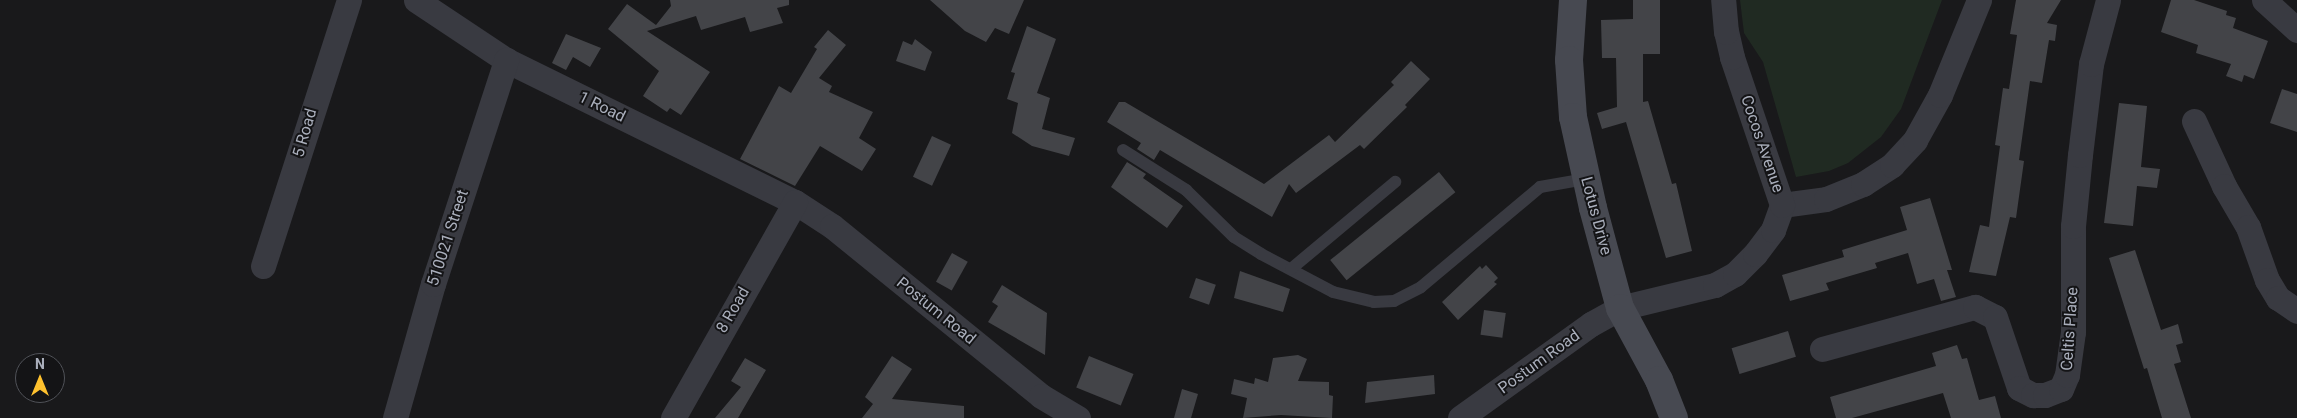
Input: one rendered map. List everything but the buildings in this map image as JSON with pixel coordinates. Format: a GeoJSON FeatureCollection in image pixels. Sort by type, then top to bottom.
{"type":"FeatureCollection","features":[{"type":"Feature","properties":{"kind":"street","name":"5 Road"},"geometry":{"type":"LineString","coordinates":[[263,266],[349,0]]}},
{"type":"Feature","properties":{"kind":"street","name":"1 Road"},"geometry":{"type":"LineString","coordinates":[[416,0],[506,60],[795,202]]}},
{"type":"Feature","properties":{"kind":"street","name":"Lotus Drive"},"geometry":{"type":"LineString","coordinates":[[1573,0],[1569,60],[1572,107],[1586,179],[1620,308],[1659,380],[1674,418]]}},
{"type":"Feature","properties":{"kind":"street","name":"Cocos Avenue"},"geometry":{"type":"LineString","coordinates":[[1620,308],[1715,285],[1735,274],[1756,254],[1773,230],[1782,205],[1732,57],[1726,32],[1723,0]]}},
{"type":"Feature","properties":{"kind":"street"},"geometry":{"type":"LineString","coordinates":[[1782,205],[1826,199],[1863,184],[1892,165],[1915,140],[1940,95],[1979,0]]}},
{"type":"Feature","properties":{"kind":"street","name":"Celtis Place"},"geometry":{"type":"LineString","coordinates":[[1822,349],[1975,307],[1996,317],[2019,388],[2033,395],[2045,395],[2061,389],[2067,375],[2073,332],[2073,226],[2080,154],[2091,64],[2108,0]]}},
{"type":"Feature","properties":{"kind":"street"},"geometry":{"type":"LineString","coordinates":[[2264,0],[2297,30]]}},
{"type":"Feature","properties":{"kind":"street","name":"510021 Street"},"geometry":{"type":"LineString","coordinates":[[395,418],[433,284],[506,60]]}},
{"type":"Feature","properties":{"kind":"street"},"geometry":{"type":"LineString","coordinates":[[2194,121],[2224,186],[2248,227],[2267,280],[2278,298],[2297,311]]}},
{"type":"Feature","properties":{"kind":"street","name":"8 Road"},"geometry":{"type":"LineString","coordinates":[[673,418],[795,202]]}},
{"type":"Feature","properties":{"kind":"street","name":"Postum Road"},"geometry":{"type":"LineString","coordinates":[[795,202],[832,226],[1041,396],[1078,418]]}},
{"type":"Feature","properties":{"kind":"street","name":"Postum Road"},"geometry":{"type":"LineString","coordinates":[[1469,416],[1591,324],[1620,308]]}},
{"type":"Feature","properties":{"kind":"lane"},"geometry":{"type":"LineString","coordinates":[[1123,150],[1186,190],[1234,237],[1333,292],[1374,302],[1394,301],[1440,272],[1534,191],[1545,186],[1586,179]]}},
{"type":"Feature","properties":{"kind":"lane"},"geometry":{"type":"LineString","coordinates":[[1291,269],[1395,182]]}},
{"type":"Feature","properties":{"kind":"shaded area"},"geometry":{"type":"Polygon","coordinates":[[[1740,0],[1942,0],[1901,109],[1881,137],[1848,163],[1829,171],[1796,177],[1763,62],[1744,33],[1740,0]]]}}]}
